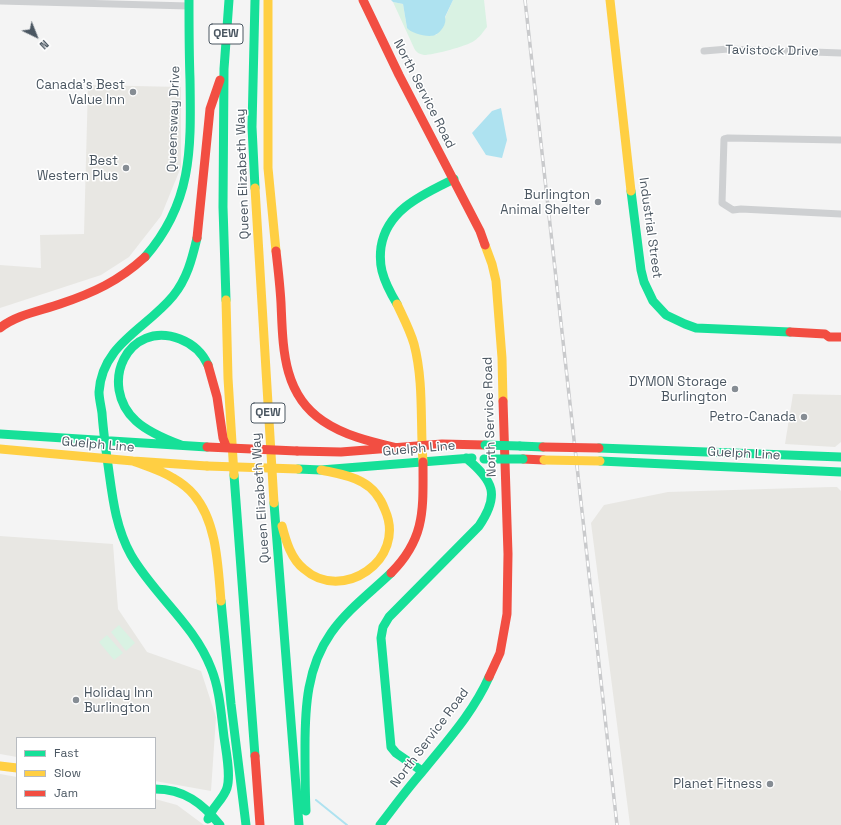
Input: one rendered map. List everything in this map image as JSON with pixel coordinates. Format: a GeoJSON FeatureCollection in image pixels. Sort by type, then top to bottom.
{"type":"FeatureCollection","features":[{"type":"Feature","properties":{"kind":"main road","name":"Queen Elizabeth Way"},"geometry":{"type":"LineString","coordinates":[[229,0],[224,69],[223,207],[228,378],[260,825]]}},
{"type":"Feature","properties":{"kind":"main road","name":"Queen Elizabeth Way"},"geometry":{"type":"LineString","coordinates":[[255,0],[252,127],[271,461],[299,825]]}},
{"type":"Feature","properties":{"kind":"main road"},"geometry":{"type":"LineString","coordinates":[[268,0],[268,164],[283,346],[287,372],[293,387],[304,404],[321,420],[362,439],[397,448]]}},
{"type":"Feature","properties":{"kind":"main road","name":"North Service Road"},"geometry":{"type":"LineString","coordinates":[[363,0],[399,75],[454,179],[487,247],[492,264],[496,281],[502,358],[508,554],[507,614],[500,653],[487,682],[470,710],[446,743],[380,825]]}},
{"type":"Feature","properties":{"kind":"main road","name":"Industrial Street"},"geometry":{"type":"LineString","coordinates":[[610,0],[626,152],[641,270],[643,281],[649,295],[661,311],[670,318],[679,323],[696,328],[825,334],[829,337],[841,337]]}},
{"type":"Feature","properties":{"kind":"main road","name":"Queensway Drive"},"geometry":{"type":"LineString","coordinates":[[0,328],[7,322],[101,289],[126,274],[149,252],[163,234],[176,210],[183,190],[189,159],[189,3]]}},
{"type":"Feature","properties":{"kind":"main road"},"geometry":{"type":"LineString","coordinates":[[210,819],[224,795],[228,782],[216,682],[204,652],[188,629],[144,575],[130,554],[115,511],[104,441],[99,392],[104,368],[113,352],[131,334],[153,317],[173,296],[189,270],[198,236],[210,109],[224,69]]}},
{"type":"Feature","properties":{"kind":"main road"},"geometry":{"type":"LineString","coordinates":[[306,825],[305,703],[309,678],[323,644],[333,630],[405,556],[419,529],[422,511],[423,462],[421,445],[420,375],[414,344],[408,326],[383,275],[380,263],[380,253],[383,237],[388,225],[405,205],[454,179]]}},
{"type":"Feature","properties":{"kind":"main road","name":"Industrial Street"},"geometry":{"type":"LineString","coordinates":[[825,334],[831,330],[841,330]]}},
{"type":"Feature","properties":{"kind":"main road"},"geometry":{"type":"LineString","coordinates":[[181,445],[150,431],[131,417],[122,406],[117,387],[119,369],[125,355],[135,345],[146,338],[158,334],[169,335],[183,340],[197,348],[205,358],[214,383],[219,406],[223,438],[233,462]]}},
{"type":"Feature","properties":{"kind":"main road","name":"Guelph Line"},"geometry":{"type":"LineString","coordinates":[[0,434],[297,451],[341,452],[421,445],[485,445],[841,457]]}},
{"type":"Feature","properties":{"kind":"main road","name":"Guelph Line"},"geometry":{"type":"LineString","coordinates":[[0,449],[207,466],[321,470],[466,458],[600,461],[841,472]]}},
{"type":"Feature","properties":{"kind":"main road"},"geometry":{"type":"LineString","coordinates":[[422,771],[396,753],[391,747],[381,638],[383,627],[389,617],[479,526],[486,517],[492,500],[490,484],[485,475],[477,466],[466,458]]}},
{"type":"Feature","properties":{"kind":"main road"},"geometry":{"type":"LineString","coordinates":[[133,461],[172,477],[194,495],[205,513],[214,539],[218,563],[231,704],[246,825]]}},
{"type":"Feature","properties":{"kind":"main road"},"geometry":{"type":"LineString","coordinates":[[271,461],[282,527],[287,546],[298,564],[309,574],[321,579],[338,581],[356,578],[369,571],[383,555],[390,536],[388,514],[380,498],[371,488],[344,475],[321,470]]}},
{"type":"Feature","properties":{"kind":"main road"},"geometry":{"type":"LineString","coordinates":[[0,766],[16,768]]}},
{"type":"Feature","properties":{"kind":"main road"},"geometry":{"type":"LineString","coordinates":[[156,790],[162,788],[185,795],[200,803],[210,819],[220,825]]}},
{"type":"Feature","properties":{"kind":"street"},"geometry":{"type":"LineString","coordinates":[[0,1],[189,3]]}},
{"type":"Feature","properties":{"kind":"street","name":"Tavistock Drive"},"geometry":{"type":"LineString","coordinates":[[704,51],[728,49],[841,53]]}},
{"type":"Feature","properties":{"kind":"street"},"geometry":{"type":"LineString","coordinates":[[841,140],[728,138],[724,140],[722,203],[733,210],[741,209],[841,214]]}},
{"type":"Feature","properties":{"kind":"shaded area"},"geometry":{"type":"Polygon","coordinates":[[[88,85],[181,87],[181,167],[161,216],[129,257],[101,275],[0,308],[0,265],[41,268],[40,235],[84,234],[88,85]]]}},
{"type":"Feature","properties":{"kind":"shaded area"},"geometry":{"type":"Polygon","coordinates":[[[793,394],[841,395],[841,442],[835,447],[785,444],[793,394]]]}},
{"type":"Feature","properties":{"kind":"shaded area"},"geometry":{"type":"Polygon","coordinates":[[[837,487],[841,491],[841,825],[630,825],[591,523],[604,505],[668,492],[837,487]]]}},
{"type":"Feature","properties":{"kind":"shaded area"},"geometry":{"type":"Polygon","coordinates":[[[0,536],[113,544],[118,609],[147,652],[201,671],[216,717],[211,791],[156,781],[156,737],[16,737],[16,757],[0,754],[0,536]]]}},
{"type":"Feature","properties":{"kind":"shaded area"},"geometry":{"type":"Polygon","coordinates":[[[0,774],[16,777],[16,809],[156,809],[156,799],[177,805],[204,825],[0,825],[0,774]]]}},
{"type":"Feature","properties":{"kind":"green space"},"geometry":{"type":"Polygon","coordinates":[[[453,0],[484,0],[487,27],[470,43],[450,50],[428,55],[418,53],[414,48],[393,2],[403,4],[407,28],[436,35],[453,0]]]}},
{"type":"Feature","properties":{"kind":"green space"},"geometry":{"type":"Polygon","coordinates":[[[119,625],[135,643],[126,651],[111,632],[119,625]]]}},
{"type":"Feature","properties":{"kind":"green space"},"geometry":{"type":"Polygon","coordinates":[[[107,635],[123,653],[114,660],[99,642],[107,635]]]}},
{"type":"Feature","properties":{"kind":"water"},"geometry":{"type":"Polygon","coordinates":[[[391,0],[453,0],[445,17],[443,28],[435,35],[428,36],[409,30],[407,28],[403,4],[393,2],[391,0]]]}},
{"type":"Feature","properties":{"kind":"water"},"geometry":{"type":"Polygon","coordinates":[[[501,108],[507,140],[502,158],[486,155],[472,133],[492,111],[501,108]]]}},
{"type":"Feature","properties":{"kind":"waterway"},"geometry":{"type":"LineString","coordinates":[[316,800],[347,825]]}},
{"type":"Feature","properties":{"kind":"railway"},"geometry":{"type":"LineString","coordinates":[[525,0],[617,825]]}},
{"type":"Feature","properties":{"kind":"traffic: fast"},"geometry":{"type":"LineString","coordinates":[[145,257],[161,236],[172,216],[181,195],[186,173],[190,128],[189,0]]}},
{"type":"Feature","properties":{"kind":"traffic: fast"},"geometry":{"type":"LineString","coordinates":[[226,300],[223,207],[224,69],[229,0]]}},
{"type":"Feature","properties":{"kind":"traffic: fast"},"geometry":{"type":"LineString","coordinates":[[255,0],[252,127],[255,188]]}},
{"type":"Feature","properties":{"kind":"traffic: fast"},"geometry":{"type":"LineString","coordinates":[[397,304],[386,284],[381,268],[381,247],[385,234],[391,222],[408,204],[454,179]]}},
{"type":"Feature","properties":{"kind":"traffic: fast"},"geometry":{"type":"LineString","coordinates":[[631,191],[641,270],[644,282],[653,301],[666,315],[696,328],[790,332]]}},
{"type":"Feature","properties":{"kind":"traffic: fast"},"geometry":{"type":"LineString","coordinates":[[107,458],[99,394],[102,375],[108,361],[117,349],[127,338],[162,308],[178,289],[188,268],[197,238]]}},
{"type":"Feature","properties":{"kind":"traffic: fast"},"geometry":{"type":"LineString","coordinates":[[181,445],[146,429],[136,421],[125,406],[119,390],[119,374],[124,359],[133,347],[146,338],[162,335],[180,339],[189,343],[200,352],[208,365]]}},
{"type":"Feature","properties":{"kind":"traffic: fast"},"geometry":{"type":"LineString","coordinates":[[0,434],[207,447]]}},
{"type":"Feature","properties":{"kind":"traffic: fast"},"geometry":{"type":"LineString","coordinates":[[485,445],[520,446]]}},
{"type":"Feature","properties":{"kind":"traffic: fast"},"geometry":{"type":"LineString","coordinates":[[520,446],[543,447]]}},
{"type":"Feature","properties":{"kind":"traffic: fast"},"geometry":{"type":"LineString","coordinates":[[599,448],[841,457]]}},
{"type":"Feature","properties":{"kind":"traffic: fast"},"geometry":{"type":"LineString","coordinates":[[107,458],[114,508],[125,544],[140,570],[195,637],[204,652],[214,676],[220,702],[227,756],[228,783],[223,796],[208,819]]}},
{"type":"Feature","properties":{"kind":"traffic: fast"},"geometry":{"type":"LineString","coordinates":[[422,771],[396,753],[391,747],[381,638],[383,627],[389,617],[479,526],[486,515],[490,506],[491,489],[483,474],[466,458]]}},
{"type":"Feature","properties":{"kind":"traffic: fast"},"geometry":{"type":"LineString","coordinates":[[298,469],[321,470],[472,458]]}},
{"type":"Feature","properties":{"kind":"traffic: fast"},"geometry":{"type":"LineString","coordinates":[[484,459],[523,459]]}},
{"type":"Feature","properties":{"kind":"traffic: fast"},"geometry":{"type":"LineString","coordinates":[[600,461],[841,472]]}},
{"type":"Feature","properties":{"kind":"traffic: fast"},"geometry":{"type":"LineString","coordinates":[[234,475],[255,756]]}},
{"type":"Feature","properties":{"kind":"traffic: fast"},"geometry":{"type":"LineString","coordinates":[[274,503],[299,825]]}},
{"type":"Feature","properties":{"kind":"traffic: fast"},"geometry":{"type":"LineString","coordinates":[[306,811],[305,732],[307,702],[312,673],[323,646],[337,625],[351,609],[391,573]]}},
{"type":"Feature","properties":{"kind":"traffic: fast"},"geometry":{"type":"LineString","coordinates":[[221,601],[231,704],[246,825]]}},
{"type":"Feature","properties":{"kind":"traffic: fast"},"geometry":{"type":"LineString","coordinates":[[380,825],[467,715],[483,690],[489,677]]}},
{"type":"Feature","properties":{"kind":"traffic: fast"},"geometry":{"type":"LineString","coordinates":[[156,789],[175,792],[192,799],[206,810],[220,825]]}},
{"type":"Feature","properties":{"kind":"traffic: slow"},"geometry":{"type":"LineString","coordinates":[[268,0],[268,168],[276,251]]}},
{"type":"Feature","properties":{"kind":"traffic: slow"},"geometry":{"type":"LineString","coordinates":[[610,0],[631,191]]}},
{"type":"Feature","properties":{"kind":"traffic: slow"},"geometry":{"type":"LineString","coordinates":[[255,188],[274,503]]}},
{"type":"Feature","properties":{"kind":"traffic: slow"},"geometry":{"type":"LineString","coordinates":[[485,245],[496,281],[502,358],[503,401]]}},
{"type":"Feature","properties":{"kind":"traffic: slow"},"geometry":{"type":"LineString","coordinates":[[226,300],[228,378],[234,475]]}},
{"type":"Feature","properties":{"kind":"traffic: slow"},"geometry":{"type":"LineString","coordinates":[[397,304],[414,344],[417,358],[420,388],[423,462]]}},
{"type":"Feature","properties":{"kind":"traffic: slow"},"geometry":{"type":"LineString","coordinates":[[0,449],[207,466]]}},
{"type":"Feature","properties":{"kind":"traffic: slow"},"geometry":{"type":"LineString","coordinates":[[544,460],[600,461]]}},
{"type":"Feature","properties":{"kind":"traffic: slow"},"geometry":{"type":"LineString","coordinates":[[133,461],[158,470],[176,480],[192,493],[202,506],[208,518],[215,545],[221,601]]}},
{"type":"Feature","properties":{"kind":"traffic: slow"},"geometry":{"type":"LineString","coordinates":[[207,466],[298,469]]}},
{"type":"Feature","properties":{"kind":"traffic: slow"},"geometry":{"type":"LineString","coordinates":[[282,526],[287,544],[299,565],[319,578],[336,581],[352,578],[367,571],[379,560],[387,545],[389,528],[385,510],[379,498],[366,484],[342,474],[321,470]]}},
{"type":"Feature","properties":{"kind":"traffic: slow"},"geometry":{"type":"LineString","coordinates":[[0,766],[16,768]]}},
{"type":"Feature","properties":{"kind":"traffic: jam"},"geometry":{"type":"LineString","coordinates":[[363,0],[399,75],[480,231],[485,245]]}},
{"type":"Feature","properties":{"kind":"traffic: jam"},"geometry":{"type":"LineString","coordinates":[[197,238],[210,109],[220,80]]}},
{"type":"Feature","properties":{"kind":"traffic: jam"},"geometry":{"type":"LineString","coordinates":[[276,251],[284,352],[287,368],[299,397],[310,410],[323,421],[340,431],[359,438],[397,448]]}},
{"type":"Feature","properties":{"kind":"traffic: jam"},"geometry":{"type":"LineString","coordinates":[[0,328],[13,320],[95,291],[115,280],[145,257]]}},
{"type":"Feature","properties":{"kind":"traffic: jam"},"geometry":{"type":"LineString","coordinates":[[790,332],[825,334],[829,337],[841,337]]}},
{"type":"Feature","properties":{"kind":"traffic: jam"},"geometry":{"type":"LineString","coordinates":[[208,365],[217,397],[223,438],[226,446]]}},
{"type":"Feature","properties":{"kind":"traffic: jam"},"geometry":{"type":"LineString","coordinates":[[489,677],[500,653],[507,614],[508,554],[503,401]]}},
{"type":"Feature","properties":{"kind":"traffic: jam"},"geometry":{"type":"LineString","coordinates":[[297,451],[341,452],[442,444],[485,445]]}},
{"type":"Feature","properties":{"kind":"traffic: jam"},"geometry":{"type":"LineString","coordinates":[[207,447],[297,451]]}},
{"type":"Feature","properties":{"kind":"traffic: jam"},"geometry":{"type":"LineString","coordinates":[[543,447],[599,448]]}},
{"type":"Feature","properties":{"kind":"traffic: jam"},"geometry":{"type":"LineString","coordinates":[[523,459],[544,460]]}},
{"type":"Feature","properties":{"kind":"traffic: jam"},"geometry":{"type":"LineString","coordinates":[[391,573],[411,548],[417,535],[422,509],[423,462]]}},
{"type":"Feature","properties":{"kind":"traffic: jam"},"geometry":{"type":"LineString","coordinates":[[255,756],[260,825]]}},
{"type":"Feature","properties":{"kind":"place","name":"Canada's Best Value Inn"},"geometry":{"type":"Point","coordinates":[133,92]}},
{"type":"Feature","properties":{"kind":"place","name":"Best Western Plus"},"geometry":{"type":"Point","coordinates":[126,168]}},
{"type":"Feature","properties":{"kind":"place","name":"Burlington Animal Shelter"},"geometry":{"type":"Point","coordinates":[598,202]}},
{"type":"Feature","properties":{"kind":"place","name":"DYMON Storage Burlington"},"geometry":{"type":"Point","coordinates":[735,389]}},
{"type":"Feature","properties":{"kind":"place","name":"Petro-Canada"},"geometry":{"type":"Point","coordinates":[804,417]}},
{"type":"Feature","properties":{"kind":"place","name":"Holiday Inn Burlington"},"geometry":{"type":"Point","coordinates":[76,700]}},
{"type":"Feature","properties":{"kind":"place","name":"Planet Fitness"},"geometry":{"type":"Point","coordinates":[770,784]}}]}
